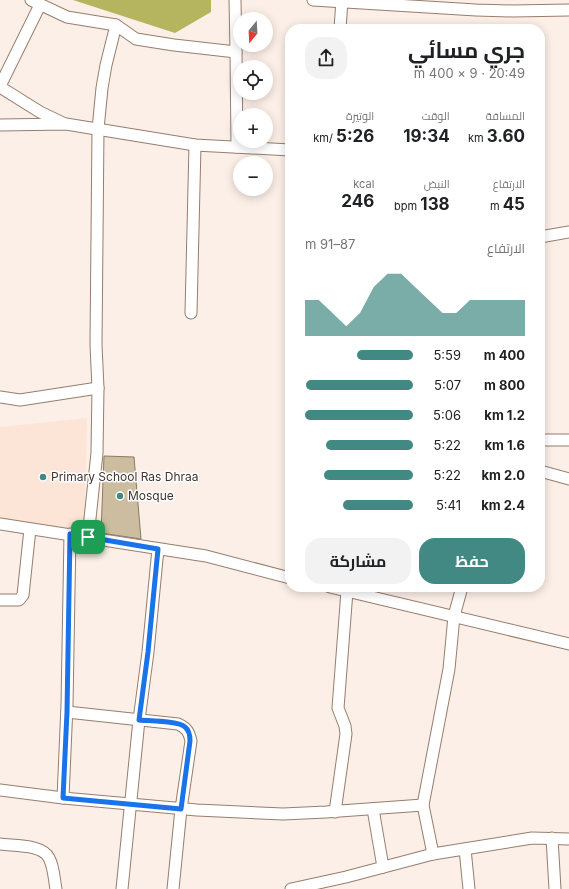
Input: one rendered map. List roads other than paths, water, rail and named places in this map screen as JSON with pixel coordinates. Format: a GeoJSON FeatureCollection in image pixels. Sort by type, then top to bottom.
{"type":"FeatureCollection","features":[{"type":"Feature","properties":{"kind":"street"},"geometry":{"type":"LineString","coordinates":[[235,0],[235,12]]}},
{"type":"Feature","properties":{"kind":"street"},"geometry":{"type":"LineString","coordinates":[[313,0],[491,11],[569,10]]}},
{"type":"Feature","properties":{"kind":"street"},"geometry":{"type":"LineString","coordinates":[[340,24],[342,1]]}},
{"type":"Feature","properties":{"kind":"street"},"geometry":{"type":"LineString","coordinates":[[66,124],[40,112],[0,86],[36,3],[67,17],[116,25],[136,39],[233,52]]}},
{"type":"Feature","properties":{"kind":"street"},"geometry":{"type":"LineString","coordinates":[[88,537],[97,459],[98,388],[96,345],[98,129],[102,88],[116,25]]}},
{"type":"Feature","properties":{"kind":"street"},"geometry":{"type":"LineString","coordinates":[[236,52],[237,108]]}},
{"type":"Feature","properties":{"kind":"street"},"geometry":{"type":"LineString","coordinates":[[0,125],[66,124],[195,145],[233,147]]}},
{"type":"Feature","properties":{"kind":"street"},"geometry":{"type":"LineString","coordinates":[[191,313],[195,145]]}},
{"type":"Feature","properties":{"kind":"street"},"geometry":{"type":"LineString","coordinates":[[255,148],[285,150]]}},
{"type":"Feature","properties":{"kind":"street"},"geometry":{"type":"LineString","coordinates":[[545,236],[569,232]]}},
{"type":"Feature","properties":{"kind":"street"},"geometry":{"type":"LineString","coordinates":[[0,397],[20,400],[98,388]]}},
{"type":"Feature","properties":{"kind":"street"},"geometry":{"type":"LineString","coordinates":[[545,440],[569,440]]}},
{"type":"Feature","properties":{"kind":"street"},"geometry":{"type":"LineString","coordinates":[[545,472],[569,479]]}},
{"type":"Feature","properties":{"kind":"street"},"geometry":{"type":"LineString","coordinates":[[0,524],[206,556],[285,577]]}},
{"type":"Feature","properties":{"kind":"street"},"geometry":{"type":"LineString","coordinates":[[0,600],[19,600],[23,595],[30,529]]}},
{"type":"Feature","properties":{"kind":"street"},"geometry":{"type":"LineString","coordinates":[[63,798],[67,712],[70,534]]}},
{"type":"Feature","properties":{"kind":"street"},"geometry":{"type":"LineString","coordinates":[[122,889],[158,549]]}},
{"type":"Feature","properties":{"kind":"street"},"geometry":{"type":"LineString","coordinates":[[335,812],[346,734],[345,726],[338,708],[347,592]]}},
{"type":"Feature","properties":{"kind":"street"},"geometry":{"type":"LineString","coordinates":[[351,592],[569,644]]}},
{"type":"Feature","properties":{"kind":"street"},"geometry":{"type":"LineString","coordinates":[[433,854],[423,805],[449,669],[454,616],[461,592]]}},
{"type":"Feature","properties":{"kind":"street"},"geometry":{"type":"LineString","coordinates":[[67,712],[178,724],[186,727],[190,741],[173,889]]}},
{"type":"Feature","properties":{"kind":"street"},"geometry":{"type":"LineString","coordinates":[[0,790],[63,798],[181,809],[283,814],[335,812],[423,805]]}},
{"type":"Feature","properties":{"kind":"street"},"geometry":{"type":"LineString","coordinates":[[373,809],[383,867]]}},
{"type":"Feature","properties":{"kind":"street"},"geometry":{"type":"LineString","coordinates":[[291,889],[324,885],[433,854],[532,838],[569,839]]}},
{"type":"Feature","properties":{"kind":"street"},"geometry":{"type":"LineString","coordinates":[[552,838],[555,889]]}},
{"type":"Feature","properties":{"kind":"street"},"geometry":{"type":"LineString","coordinates":[[0,844],[33,847],[40,849],[47,854],[50,860],[56,889]]}},
{"type":"Feature","properties":{"kind":"street"},"geometry":{"type":"LineString","coordinates":[[465,849],[469,889]]}},
{"type":"Feature","properties":{"kind":"place","name":"Primary School Ras Dhraa"},"geometry":{"type":"Point","coordinates":[43,477]}},
{"type":"Feature","properties":{"kind":"place","name":"Mosque"},"geometry":{"type":"Point","coordinates":[120,496]}}]}
